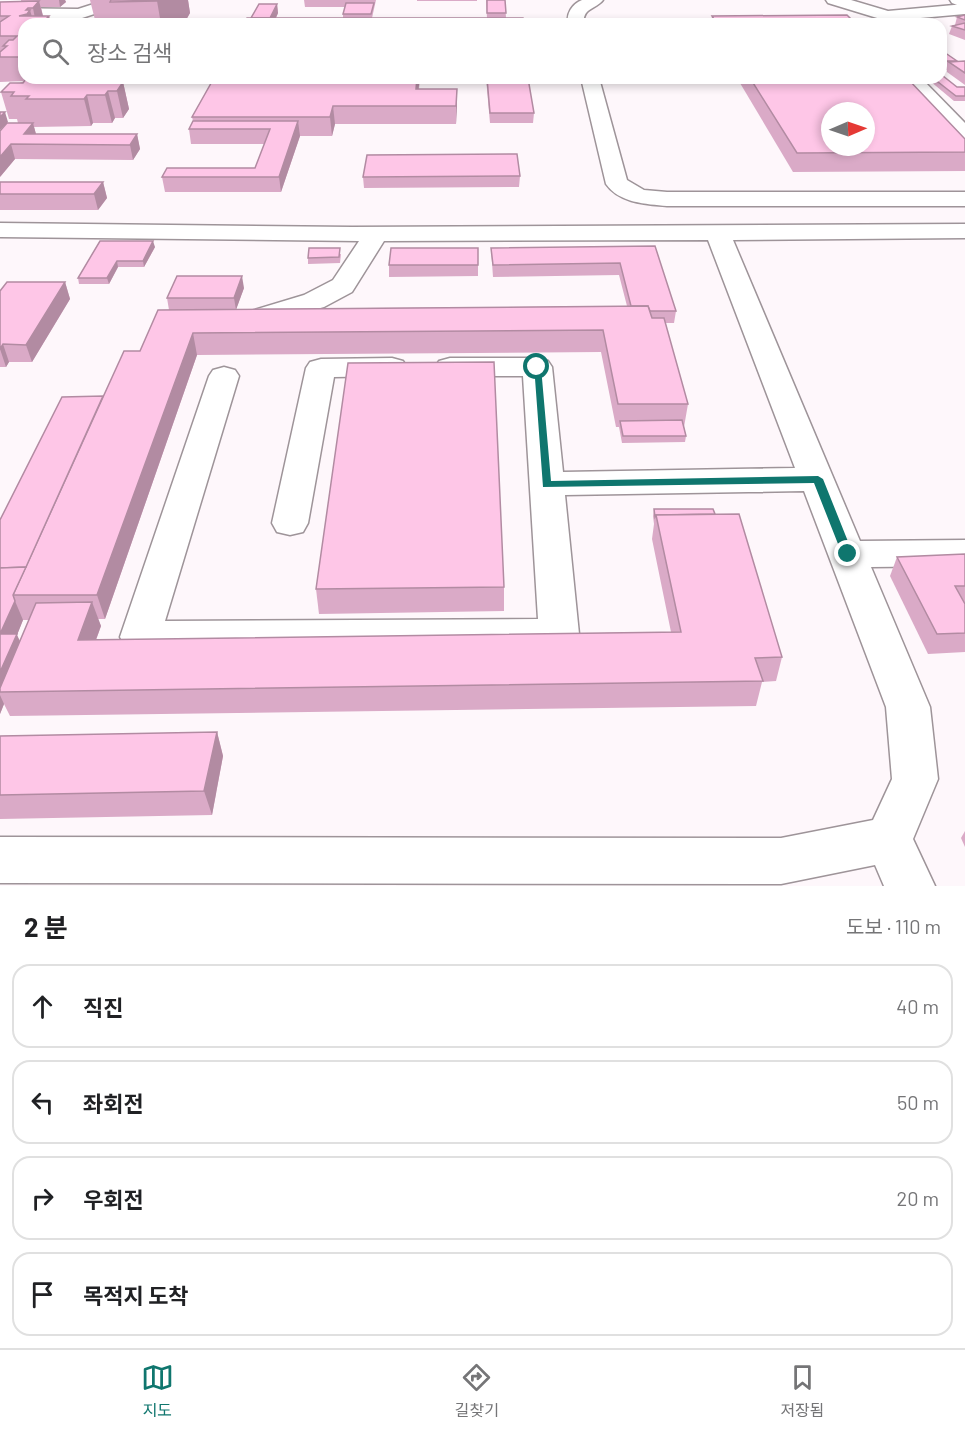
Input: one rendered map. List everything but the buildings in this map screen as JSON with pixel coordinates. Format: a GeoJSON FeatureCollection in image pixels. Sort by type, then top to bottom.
{"type":"FeatureCollection","features":[{"type":"Feature","properties":{"kind":"street"},"geometry":{"type":"LineString","coordinates":[[0,13],[79,14],[122,0]]}},
{"type":"Feature","properties":{"kind":"street"},"geometry":{"type":"LineString","coordinates":[[575,18],[580,6],[594,0]]}},
{"type":"Feature","properties":{"kind":"street"},"geometry":{"type":"LineString","coordinates":[[834,0],[875,18]]}},
{"type":"Feature","properties":{"kind":"street"},"geometry":{"type":"LineString","coordinates":[[958,0],[965,3]]}},
{"type":"Feature","properties":{"kind":"street"},"geometry":{"type":"LineString","coordinates":[[895,18],[965,9]]}},
{"type":"Feature","properties":{"kind":"street"},"geometry":{"type":"LineString","coordinates":[[592,84],[617,183],[638,196],[667,199],[965,199]]}},
{"type":"Feature","properties":{"kind":"street"},"geometry":{"type":"LineString","coordinates":[[916,84],[965,135]]}},
{"type":"Feature","properties":{"kind":"street"},"geometry":{"type":"LineString","coordinates":[[0,230],[377,233],[965,231]]}},
{"type":"Feature","properties":{"kind":"street"},"geometry":{"type":"LineString","coordinates":[[717,231],[908,707],[915,779],[888,840],[910,886]]}},
{"type":"Feature","properties":{"kind":"street"},"geometry":{"type":"LineString","coordinates":[[261,317],[314,301],[343,286],[377,233]]}},
{"type":"Feature","properties":{"kind":"street"},"geometry":{"type":"LineString","coordinates":[[224,376],[140,637],[559,634],[537,367],[321,368],[290,523]]}},
{"type":"Feature","properties":{"kind":"street"},"geometry":{"type":"LineString","coordinates":[[546,484],[818,479]]}},
{"type":"Feature","properties":{"kind":"street"},"geometry":{"type":"LineString","coordinates":[[848,554],[965,553]]}},
{"type":"Feature","properties":{"kind":"street"},"geometry":{"type":"LineString","coordinates":[[0,860],[781,861],[888,840]]}},
{"type":"Feature","properties":{"kind":"route"},"geometry":{"type":"LineString","coordinates":[[537,367],[546,484],[818,479],[848,554]]}}]}
